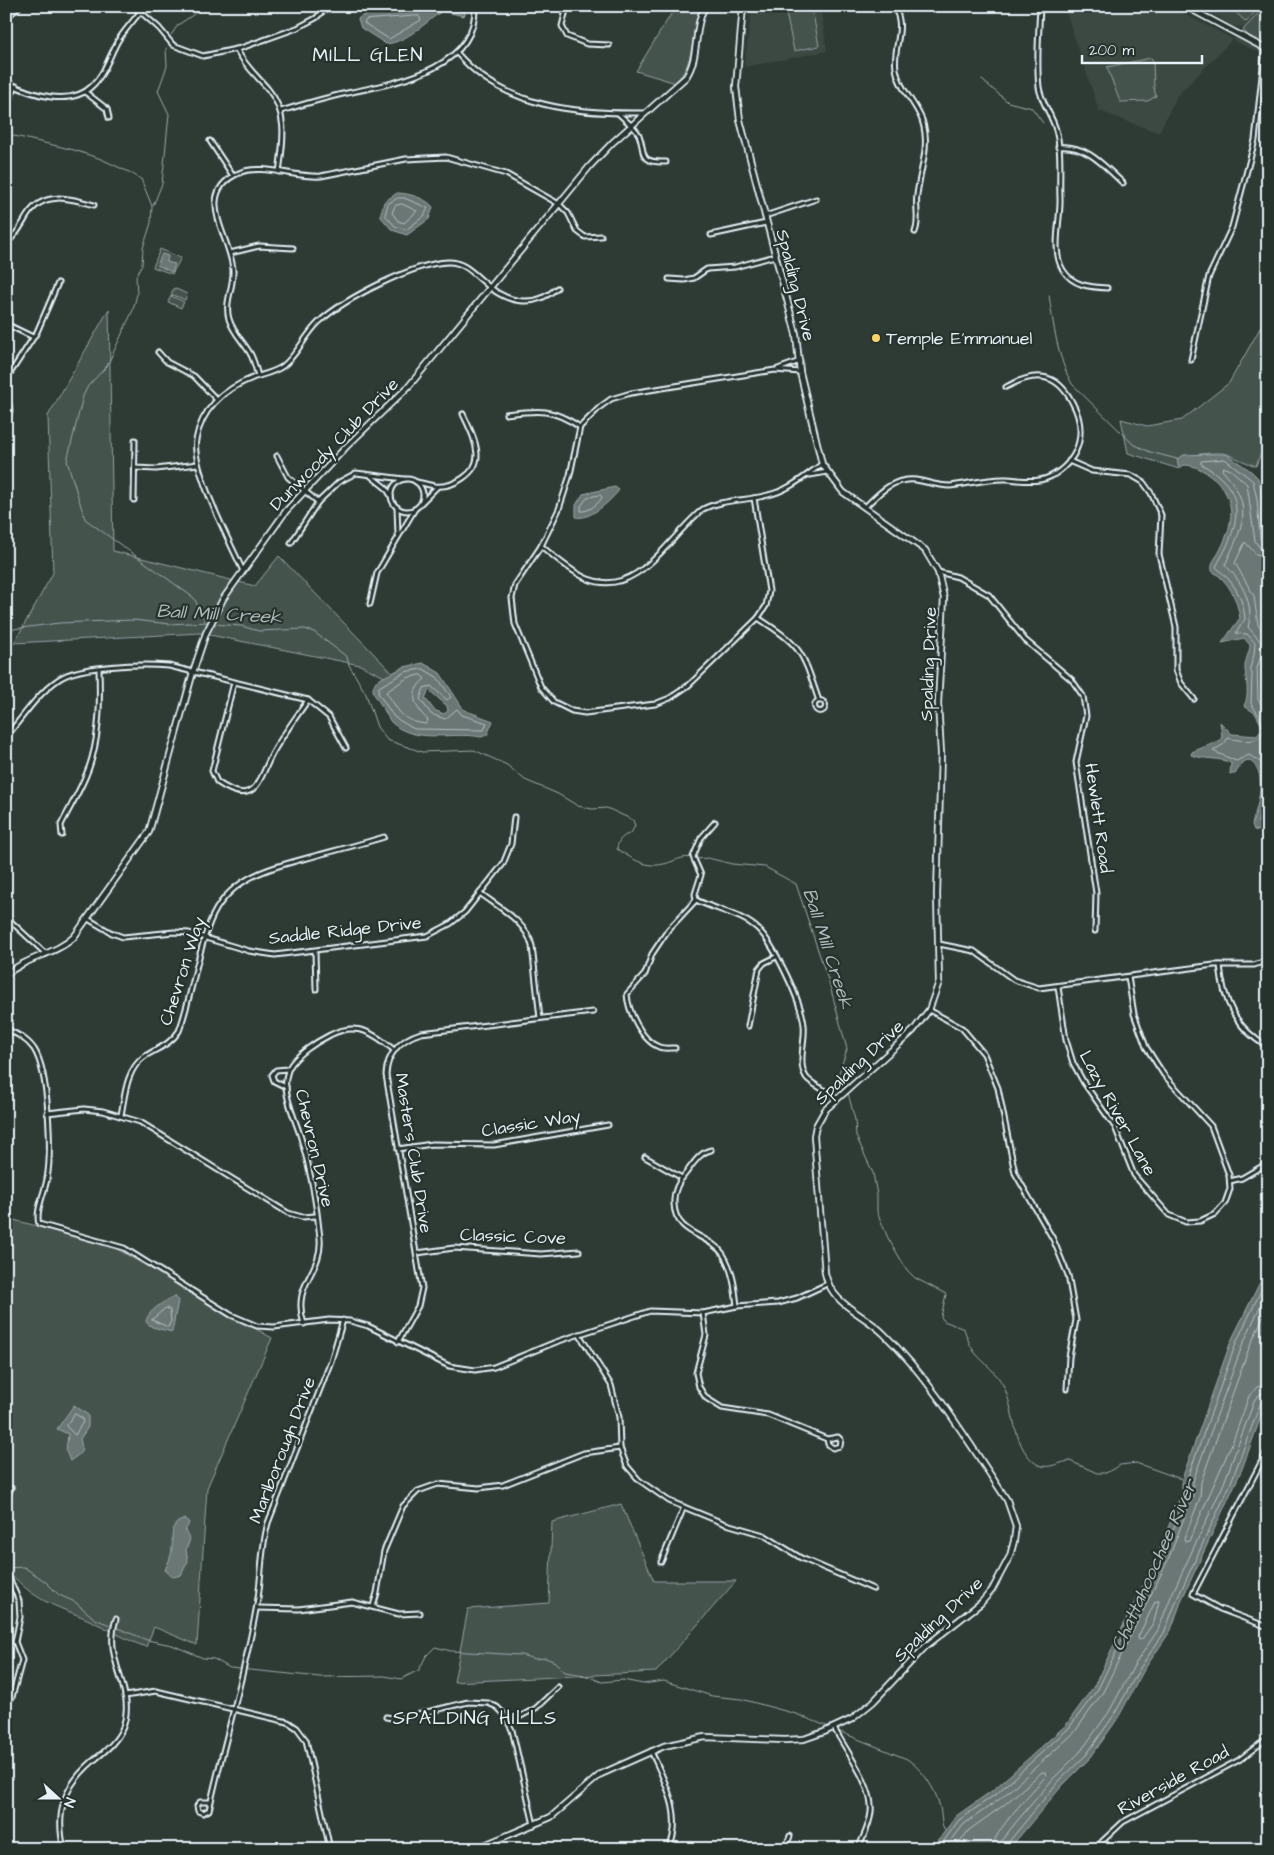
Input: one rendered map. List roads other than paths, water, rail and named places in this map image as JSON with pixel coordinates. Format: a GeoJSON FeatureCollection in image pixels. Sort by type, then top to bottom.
{"type":"FeatureCollection","features":[{"type":"Feature","properties":{"kind":"street"},"geometry":{"type":"LineString","coordinates":[[6,18],[20,6]]}},
{"type":"Feature","properties":{"kind":"street"},"geometry":{"type":"LineString","coordinates":[[134,6],[159,28],[168,41],[192,54],[208,56],[237,50],[309,22],[328,6]]}},
{"type":"Feature","properties":{"kind":"street"},"geometry":{"type":"LineString","coordinates":[[281,111],[335,96],[385,86],[423,73],[457,53],[467,43],[474,28],[475,6]]}},
{"type":"Feature","properties":{"kind":"street"},"geometry":{"type":"LineString","coordinates":[[567,6],[562,26],[567,36],[587,44],[609,45]]}},
{"type":"Feature","properties":{"kind":"street","name":"Dunwoody Club Drive"},"geometry":{"type":"LineString","coordinates":[[6,976],[21,965],[69,942],[88,919],[149,832],[193,672],[214,616],[243,571],[305,490],[409,386],[595,160],[689,73],[698,26],[705,6]]}},
{"type":"Feature","properties":{"kind":"street","name":"Spalding Drive"},"geometry":{"type":"LineString","coordinates":[[475,1849],[534,1825],[560,1812],[586,1785],[601,1774],[671,1743],[705,1737],[794,1740],[834,1728],[867,1707],[926,1646],[987,1596],[1010,1556],[1016,1526],[1007,1500],[931,1387],[885,1334],[840,1302],[827,1284],[814,1136],[820,1116],[837,1098],[913,1031],[929,1010],[939,982],[937,895],[941,754],[938,680],[944,609],[938,572],[925,550],[843,492],[822,464],[800,372],[796,334],[737,106],[737,63],[743,6]]}},
{"type":"Feature","properties":{"kind":"street"},"geometry":{"type":"LineString","coordinates":[[893,6],[899,16],[900,26],[895,54],[896,72],[919,113],[926,142],[917,194],[918,223],[915,232]]}},
{"type":"Feature","properties":{"kind":"street"},"geometry":{"type":"LineString","coordinates":[[1040,6],[1039,84],[1042,97],[1055,128],[1058,147],[1060,212],[1057,251],[1060,263],[1067,275],[1078,284],[1090,288],[1107,288]]}},
{"type":"Feature","properties":{"kind":"street"},"geometry":{"type":"LineString","coordinates":[[1185,6],[1266,49],[1255,140],[1232,227],[1208,276],[1191,360]]}},
{"type":"Feature","properties":{"kind":"street"},"geometry":{"type":"LineString","coordinates":[[6,82],[29,92],[50,96],[69,97],[85,92],[96,81],[119,38],[140,12]]}},
{"type":"Feature","properties":{"kind":"street"},"geometry":{"type":"LineString","coordinates":[[237,50],[248,68],[272,94],[281,111],[284,136],[279,172]]}},
{"type":"Feature","properties":{"kind":"street"},"geometry":{"type":"LineString","coordinates":[[457,53],[480,77],[534,100],[567,111],[619,114],[647,113]]}},
{"type":"Feature","properties":{"kind":"street"},"geometry":{"type":"LineString","coordinates":[[6,106],[16,86]]}},
{"type":"Feature","properties":{"kind":"street"},"geometry":{"type":"LineString","coordinates":[[85,92],[107,109],[109,118]]}},
{"type":"Feature","properties":{"kind":"street"},"geometry":{"type":"LineString","coordinates":[[619,114],[639,135],[640,149],[645,157],[654,162],[666,162]]}},
{"type":"Feature","properties":{"kind":"street"},"geometry":{"type":"LineString","coordinates":[[210,142],[233,176]]}},
{"type":"Feature","properties":{"kind":"street"},"geometry":{"type":"LineString","coordinates":[[1058,147],[1073,147],[1086,151],[1123,183]]}},
{"type":"Feature","properties":{"kind":"street"},"geometry":{"type":"LineString","coordinates":[[258,376],[251,356],[237,337],[228,314],[227,302],[233,274],[230,253],[217,220],[215,206],[222,186],[233,176],[245,171],[279,172],[308,177],[406,159],[446,157],[506,174],[559,204],[568,212],[577,231],[585,237],[601,236]]}},
{"type":"Feature","properties":{"kind":"street"},"geometry":{"type":"LineString","coordinates":[[6,243],[23,226],[32,208],[46,199],[70,198],[94,205]]}},
{"type":"Feature","properties":{"kind":"street"},"geometry":{"type":"LineString","coordinates":[[765,216],[816,198]]}},
{"type":"Feature","properties":{"kind":"street"},"geometry":{"type":"LineString","coordinates":[[711,235],[766,223]]}},
{"type":"Feature","properties":{"kind":"street"},"geometry":{"type":"LineString","coordinates":[[230,253],[258,246],[293,248]]}},
{"type":"Feature","properties":{"kind":"street"},"geometry":{"type":"LineString","coordinates":[[669,279],[684,280],[694,278],[706,269],[735,267],[775,256]]}},
{"type":"Feature","properties":{"kind":"street"},"geometry":{"type":"LineString","coordinates":[[243,571],[198,464],[196,440],[216,399],[258,376],[274,372],[288,362],[318,324],[332,312],[402,273],[451,262],[470,270],[489,288],[507,299],[527,301],[540,299],[558,288]]}},
{"type":"Feature","properties":{"kind":"street"},"geometry":{"type":"LineString","coordinates":[[6,425],[10,410],[6,387],[9,375],[33,337],[58,283]]}},
{"type":"Feature","properties":{"kind":"street"},"geometry":{"type":"LineString","coordinates":[[6,324],[33,337]]}},
{"type":"Feature","properties":{"kind":"street"},"geometry":{"type":"LineString","coordinates":[[158,352],[167,362],[194,376],[216,399]]}},
{"type":"Feature","properties":{"kind":"street"},"geometry":{"type":"LineString","coordinates":[[754,498],[769,591],[766,606],[758,618],[689,685],[670,698],[654,704],[585,713],[572,711],[554,702],[541,687],[512,612],[514,585],[541,546],[564,495],[580,426],[600,407],[624,394],[776,370],[800,362]]}},
{"type":"Feature","properties":{"kind":"street"},"geometry":{"type":"LineString","coordinates":[[776,370],[800,372]]}},
{"type":"Feature","properties":{"kind":"street"},"geometry":{"type":"LineString","coordinates":[[864,507],[884,489],[901,481],[916,480],[946,486],[990,479],[1038,481],[1054,475],[1069,461],[1079,443],[1082,428],[1078,412],[1066,390],[1053,380],[1040,376],[1025,378],[1006,387]]}},
{"type":"Feature","properties":{"kind":"street"},"geometry":{"type":"LineString","coordinates":[[506,414],[549,411],[563,416],[580,426]]}},
{"type":"Feature","properties":{"kind":"street"},"geometry":{"type":"LineString","coordinates":[[291,543],[318,502],[339,482],[356,473],[404,479],[437,486],[469,475],[475,466],[477,456],[473,436],[463,414]]}},
{"type":"Feature","properties":{"kind":"street"},"geometry":{"type":"LineString","coordinates":[[134,500],[135,440]]}},
{"type":"Feature","properties":{"kind":"street"},"geometry":{"type":"LineString","coordinates":[[277,456],[288,477],[318,502]]}},
{"type":"Feature","properties":{"kind":"street"},"geometry":{"type":"LineString","coordinates":[[1069,461],[1092,471],[1131,475],[1143,482],[1151,493],[1161,516],[1159,554],[1176,627],[1176,670],[1182,683],[1194,699]]}},
{"type":"Feature","properties":{"kind":"street"},"geometry":{"type":"LineString","coordinates":[[135,468],[156,469],[198,464]]}},
{"type":"Feature","properties":{"kind":"street"},"geometry":{"type":"LineString","coordinates":[[541,546],[586,578],[602,582],[618,581],[642,570],[703,510],[716,504],[775,493],[809,474],[822,464]]}},
{"type":"Feature","properties":{"kind":"street"},"geometry":{"type":"LineString","coordinates":[[809,474],[827,472]]}},
{"type":"Feature","properties":{"kind":"street"},"geometry":{"type":"LineString","coordinates":[[371,475],[386,488],[397,507],[398,536]]}},
{"type":"Feature","properties":{"kind":"street"},"geometry":{"type":"LineString","coordinates":[[391,497],[394,486],[404,479]]}},
{"type":"Feature","properties":{"kind":"street"},"geometry":{"type":"LineString","coordinates":[[416,482],[422,489],[422,502]]}},
{"type":"Feature","properties":{"kind":"street"},"geometry":{"type":"LineString","coordinates":[[370,604],[374,580],[398,536],[415,509],[437,486]]}},
{"type":"Feature","properties":{"kind":"street"},"geometry":{"type":"LineString","coordinates":[[397,507],[405,511],[415,509]]}},
{"type":"Feature","properties":{"kind":"street","name":"Hewlett Road"},"geometry":{"type":"LineString","coordinates":[[938,572],[958,577],[989,595],[1025,640],[1072,680],[1083,696],[1086,716],[1077,749],[1076,762],[1096,893],[1095,931]]}},
{"type":"Feature","properties":{"kind":"street"},"geometry":{"type":"LineString","coordinates":[[758,618],[788,637],[798,648],[820,701]]}},
{"type":"Feature","properties":{"kind":"street"},"geometry":{"type":"LineString","coordinates":[[6,737],[56,681],[72,672],[150,665],[193,672],[308,700],[329,717],[346,748]]}},
{"type":"Feature","properties":{"kind":"street"},"geometry":{"type":"LineString","coordinates":[[62,835],[61,825],[89,768],[95,744],[98,719],[99,669]]}},
{"type":"Feature","properties":{"kind":"street"},"geometry":{"type":"LineString","coordinates":[[234,682],[212,770],[217,782],[236,792],[248,791],[259,784],[274,749],[308,700]]}},
{"type":"Feature","properties":{"kind":"street","name":"Saddle Ridge Drive"},"geometry":{"type":"LineString","coordinates":[[88,919],[123,937],[174,932],[205,938],[264,954],[315,951],[427,936],[458,918],[508,856],[512,844],[514,817]]}},
{"type":"Feature","properties":{"kind":"street"},"geometry":{"type":"LineString","coordinates":[[696,900],[695,894],[700,875],[694,857],[700,838],[715,822]]}},
{"type":"Feature","properties":{"kind":"street","name":"Chevron Way"},"geometry":{"type":"LineString","coordinates":[[121,1115],[128,1080],[134,1068],[145,1057],[168,1044],[178,1032],[214,913],[221,902],[236,886],[254,874],[384,837]]}},
{"type":"Feature","properties":{"kind":"street"},"geometry":{"type":"LineString","coordinates":[[480,893],[521,925],[529,935],[532,946],[540,1018]]}},
{"type":"Feature","properties":{"kind":"street"},"geometry":{"type":"LineString","coordinates":[[696,900],[754,925],[765,936],[792,985],[802,1012],[805,1032],[802,1058],[805,1076],[810,1082],[826,1089],[837,1098]]}},
{"type":"Feature","properties":{"kind":"street"},"geometry":{"type":"LineString","coordinates":[[675,1048],[658,1047],[648,1038],[634,1019],[627,994],[645,974],[652,954],[668,930],[696,900]]}},
{"type":"Feature","properties":{"kind":"street"},"geometry":{"type":"LineString","coordinates":[[6,917],[46,954]]}},
{"type":"Feature","properties":{"kind":"street"},"geometry":{"type":"LineString","coordinates":[[939,944],[974,951],[1022,985],[1039,988],[1220,965],[1254,965],[1268,960]]}},
{"type":"Feature","properties":{"kind":"street"},"geometry":{"type":"LineString","coordinates":[[315,951],[316,990]]}},
{"type":"Feature","properties":{"kind":"street"},"geometry":{"type":"LineString","coordinates":[[748,1026],[759,969],[764,963],[776,957]]}},
{"type":"Feature","properties":{"kind":"street"},"geometry":{"type":"LineString","coordinates":[[1220,965],[1221,982],[1231,1011],[1248,1033],[1268,1047]]}},
{"type":"Feature","properties":{"kind":"street"},"geometry":{"type":"LineString","coordinates":[[1128,976],[1134,1014],[1146,1047],[1164,1075],[1211,1126],[1230,1181],[1242,1178],[1266,1164]]}},
{"type":"Feature","properties":{"kind":"street","name":"Lazy River Lane"},"geometry":{"type":"LineString","coordinates":[[1058,987],[1066,1040],[1073,1063],[1084,1083],[1115,1127],[1129,1166],[1140,1183],[1170,1215],[1181,1220],[1193,1222],[1208,1218],[1220,1209],[1228,1196],[1230,1181]]}},
{"type":"Feature","properties":{"kind":"street"},"geometry":{"type":"LineString","coordinates":[[929,1010],[962,1028],[984,1054],[1000,1094],[1009,1153],[1015,1173],[1052,1239],[1068,1275],[1076,1320],[1069,1357],[1067,1390]]}},
{"type":"Feature","properties":{"kind":"street","name":"Masters Club Drive"},"geometry":{"type":"LineString","coordinates":[[398,1342],[422,1295],[422,1282],[386,1075],[388,1062],[394,1050],[406,1039],[421,1033],[593,1012]]}},
{"type":"Feature","properties":{"kind":"street","name":"Chevron Drive"},"geometry":{"type":"LineString","coordinates":[[304,1324],[300,1308],[302,1292],[320,1250],[302,1139],[286,1087],[289,1069],[299,1056],[326,1037],[346,1029],[358,1028],[370,1032],[394,1050]]}},
{"type":"Feature","properties":{"kind":"street"},"geometry":{"type":"LineString","coordinates":[[6,1029],[27,1041],[38,1056],[50,1139],[50,1162],[38,1220],[39,1224],[102,1240],[124,1248],[231,1315],[249,1323],[274,1327],[343,1320],[368,1326],[449,1366],[475,1370],[494,1367],[579,1334],[650,1311],[703,1313],[737,1306],[787,1302],[827,1284]]}},
{"type":"Feature","properties":{"kind":"street"},"geometry":{"type":"LineString","coordinates":[[286,1087],[274,1081],[272,1075],[276,1070],[289,1069]]}},
{"type":"Feature","properties":{"kind":"street"},"geometry":{"type":"LineString","coordinates":[[47,1113],[84,1109],[121,1115],[156,1130],[288,1213],[302,1217],[316,1216]]}},
{"type":"Feature","properties":{"kind":"street","name":"Classic Way"},"geometry":{"type":"LineString","coordinates":[[398,1149],[432,1144],[494,1145],[608,1125]]}},
{"type":"Feature","properties":{"kind":"street"},"geometry":{"type":"LineString","coordinates":[[711,1150],[702,1154],[682,1178],[674,1197],[676,1216],[686,1229],[715,1246],[723,1255],[732,1274],[737,1306]]}},
{"type":"Feature","properties":{"kind":"street"},"geometry":{"type":"LineString","coordinates":[[645,1157],[682,1178]]}},
{"type":"Feature","properties":{"kind":"street","name":"Classic Cove"},"geometry":{"type":"LineString","coordinates":[[417,1253],[454,1248],[540,1254],[579,1251]]}},
{"type":"Feature","properties":{"kind":"street"},"geometry":{"type":"LineString","coordinates":[[703,1313],[706,1335],[696,1373],[699,1387],[706,1398],[722,1408],[768,1415],[827,1439],[838,1437],[841,1440],[840,1446],[833,1448],[827,1439]]}},
{"type":"Feature","properties":{"kind":"street","name":"Marlborough Drive"},"geometry":{"type":"LineString","coordinates":[[211,1802],[257,1608],[262,1551],[268,1523],[331,1361],[343,1320]]}},
{"type":"Feature","properties":{"kind":"street"},"geometry":{"type":"LineString","coordinates":[[579,1334],[611,1385],[619,1417],[620,1448],[627,1466],[639,1480],[659,1496],[723,1523],[764,1535],[801,1558],[873,1589]]}},
{"type":"Feature","properties":{"kind":"street"},"geometry":{"type":"LineString","coordinates":[[372,1606],[377,1593],[384,1551],[403,1506],[418,1491],[438,1484],[479,1488],[503,1485],[584,1453],[620,1448]]}},
{"type":"Feature","properties":{"kind":"street"},"geometry":{"type":"LineString","coordinates":[[1268,1449],[1193,1594],[1220,1609],[1268,1627]]}},
{"type":"Feature","properties":{"kind":"street"},"geometry":{"type":"LineString","coordinates":[[6,1500],[11,1488]]}},
{"type":"Feature","properties":{"kind":"street"},"geometry":{"type":"LineString","coordinates":[[662,1562],[684,1507]]}},
{"type":"Feature","properties":{"kind":"street"},"geometry":{"type":"LineString","coordinates":[[6,1571],[20,1601],[20,1617],[15,1642],[22,1660],[12,1696],[6,1703]]}},
{"type":"Feature","properties":{"kind":"street"},"geometry":{"type":"LineString","coordinates":[[257,1608],[300,1609],[352,1602],[399,1614],[420,1613]]}},
{"type":"Feature","properties":{"kind":"street"},"geometry":{"type":"LineString","coordinates":[[64,1849],[60,1827],[63,1802],[73,1780],[109,1747],[118,1736],[125,1717],[125,1696],[112,1649],[112,1635],[116,1620]]}},
{"type":"Feature","properties":{"kind":"street"},"geometry":{"type":"LineString","coordinates":[[510,1722],[536,1708],[558,1687]]}},
{"type":"Feature","properties":{"kind":"street"},"geometry":{"type":"LineString","coordinates":[[125,1696],[156,1691],[288,1722],[301,1731],[307,1744],[330,1849]]}},
{"type":"Feature","properties":{"kind":"street"},"geometry":{"type":"LineString","coordinates":[[386,1717],[398,1719],[478,1701],[497,1707],[510,1722],[534,1825]]}},
{"type":"Feature","properties":{"kind":"street"},"geometry":{"type":"LineString","coordinates":[[834,1728],[868,1788],[871,1799],[870,1818],[858,1849]]}},
{"type":"Feature","properties":{"kind":"street","name":"Riverside Road"},"geometry":{"type":"LineString","coordinates":[[1094,1849],[1123,1822],[1239,1760],[1268,1738]]}},
{"type":"Feature","properties":{"kind":"street"},"geometry":{"type":"LineString","coordinates":[[651,1751],[672,1799],[675,1812],[675,1832],[669,1849]]}},
{"type":"Feature","properties":{"kind":"street"},"geometry":{"type":"LineString","coordinates":[[200,1802],[211,1802],[207,1811],[203,1813],[198,1811],[200,1802]]}},
{"type":"Feature","properties":{"kind":"street"},"geometry":{"type":"LineString","coordinates":[[786,1849],[790,1836]]}},
{"type":"Feature","properties":{"kind":"water"},"geometry":{"type":"Polygon","coordinates":[[[431,6],[468,6],[464,16],[442,11],[409,36],[386,44],[361,28],[358,19],[375,13],[411,14],[431,6]]]}},
{"type":"Feature","properties":{"kind":"water"},"geometry":{"type":"Polygon","coordinates":[[[397,193],[416,197],[426,201],[433,207],[429,219],[407,235],[392,230],[380,216],[384,202],[397,193]]]}},
{"type":"Feature","properties":{"kind":"water"},"geometry":{"type":"Polygon","coordinates":[[[162,254],[168,256],[167,262],[175,264],[172,272],[157,265],[162,254]]]}},
{"type":"Feature","properties":{"kind":"water"},"geometry":{"type":"Polygon","coordinates":[[[1226,454],[1251,471],[1258,478],[1262,498],[1268,550],[1268,826],[1260,831],[1254,830],[1252,824],[1260,789],[1260,779],[1254,764],[1247,760],[1242,763],[1235,774],[1230,774],[1231,763],[1191,755],[1192,752],[1221,740],[1220,722],[1232,734],[1257,736],[1263,728],[1255,713],[1244,706],[1247,692],[1245,666],[1250,645],[1244,638],[1222,643],[1240,618],[1237,604],[1228,585],[1212,571],[1213,562],[1227,535],[1231,517],[1228,499],[1218,482],[1211,476],[1189,465],[1184,465],[1179,469],[1177,459],[1184,455],[1226,454]]]}},
{"type":"Feature","properties":{"kind":"water"},"geometry":{"type":"Polygon","coordinates":[[[615,487],[619,490],[600,509],[587,516],[576,517],[576,505],[583,494],[615,487]]]}},
{"type":"Feature","properties":{"kind":"water"},"geometry":{"type":"Polygon","coordinates":[[[423,663],[440,673],[464,710],[493,721],[487,735],[481,737],[422,735],[401,729],[391,722],[374,694],[373,688],[376,681],[404,667],[423,663]],[[429,690],[425,698],[434,710],[444,714],[448,711],[447,706],[429,690]]]}},
{"type":"Feature","properties":{"kind":"water","name":"Chattahoochee River"},"geometry":{"type":"Polygon","coordinates":[[[1268,1266],[1268,1397],[1242,1469],[1182,1599],[1171,1630],[1144,1670],[1118,1718],[1091,1757],[1061,1787],[1009,1849],[932,1849],[956,1816],[993,1790],[1066,1725],[1094,1686],[1157,1556],[1182,1492],[1182,1479],[1231,1341],[1268,1266]]]}},
{"type":"Feature","properties":{"kind":"water"},"geometry":{"type":"Polygon","coordinates":[[[175,1296],[178,1301],[172,1332],[152,1327],[146,1322],[153,1310],[175,1296]]]}},
{"type":"Feature","properties":{"kind":"water"},"geometry":{"type":"Polygon","coordinates":[[[74,1405],[88,1415],[88,1427],[80,1439],[81,1452],[70,1461],[66,1451],[68,1434],[57,1429],[74,1405]]]}},
{"type":"Feature","properties":{"kind":"water"},"geometry":{"type":"Polygon","coordinates":[[[186,1519],[189,1523],[185,1531],[190,1539],[186,1550],[188,1561],[181,1575],[173,1577],[165,1570],[170,1559],[173,1529],[177,1523],[186,1519]]]}},
{"type":"Feature","properties":{"kind":"waterway"},"geometry":{"type":"LineString","coordinates":[[171,35],[178,25],[206,6]]}},
{"type":"Feature","properties":{"kind":"waterway"},"geometry":{"type":"LineString","coordinates":[[153,206],[162,184],[169,114],[158,91],[167,66],[166,48]]}},
{"type":"Feature","properties":{"kind":"waterway"},"geometry":{"type":"LineString","coordinates":[[982,80],[1008,102],[1032,108],[1043,123]]}},
{"type":"Feature","properties":{"kind":"waterway"},"geometry":{"type":"LineString","coordinates":[[6,134],[74,150],[101,159],[141,179],[152,206],[151,223],[143,248],[142,265],[136,276],[137,294],[133,310],[107,366],[88,386],[83,396],[67,461],[85,519],[194,598],[205,621]]}},
{"type":"Feature","properties":{"kind":"waterway"},"geometry":{"type":"LineString","coordinates":[[1049,295],[1054,329],[1063,364],[1072,384],[1133,444],[1150,452],[1177,459]]}},
{"type":"Feature","properties":{"kind":"waterway","name":"Ball Mill Creek"},"geometry":{"type":"LineString","coordinates":[[6,630],[59,623],[133,620],[170,624],[209,622]]}},
{"type":"Feature","properties":{"kind":"waterway","name":"Ball Mill Creek"},"geometry":{"type":"LineString","coordinates":[[213,624],[241,626],[259,631],[305,629],[314,632],[347,657],[349,665],[366,694],[377,727],[387,740],[422,752],[474,750],[507,765],[525,780],[558,794],[578,806],[592,809],[607,808],[633,820],[635,826],[631,833],[620,840],[617,849],[637,861],[657,865],[682,858],[692,858]]}},
{"type":"Feature","properties":{"kind":"waterway","name":"Ball Mill Creek"},"geometry":{"type":"LineString","coordinates":[[696,859],[708,858],[732,864],[765,867],[796,884],[830,986],[847,1049],[839,1073],[846,1089]]}},
{"type":"Feature","properties":{"kind":"waterway","name":"Ball Mill Creek"},"geometry":{"type":"LineString","coordinates":[[848,1093],[855,1120],[856,1136],[873,1173],[877,1195],[877,1212],[888,1238],[907,1270],[915,1278],[946,1294],[941,1317],[944,1321],[964,1329],[974,1351],[1000,1380],[1007,1394],[1018,1436],[1027,1455],[1038,1465],[1052,1466],[1070,1461],[1097,1473],[1106,1473],[1120,1465],[1136,1463],[1181,1479]]}},
{"type":"Feature","properties":{"kind":"waterway"},"geometry":{"type":"LineString","coordinates":[[6,1568],[24,1567],[46,1582],[59,1595],[75,1602],[95,1619],[147,1640],[172,1645],[203,1658],[214,1659],[230,1668],[320,1677],[384,1676],[401,1679],[419,1670],[426,1656],[435,1647],[451,1651],[521,1655],[535,1659],[546,1658],[555,1662],[565,1672],[584,1675],[602,1682],[623,1680],[643,1684],[664,1681],[712,1696],[741,1699],[796,1714],[829,1727]]}},
{"type":"Feature","properties":{"kind":"waterway"},"geometry":{"type":"LineString","coordinates":[[838,1731],[907,1759],[918,1768],[928,1780],[935,1793],[940,1807],[944,1830]]}},
{"type":"Feature","properties":{"kind":"place","name":"Temple E'mmanuel"},"geometry":{"type":"Point","coordinates":[876,338]}},
{"type":"Feature","properties":{"kind":"district","name":"MILL GLEN"},"geometry":{"type":"Point","coordinates":[368,54]}},
{"type":"Feature","properties":{"kind":"district","name":"SPALDING HILLS"},"geometry":{"type":"Point","coordinates":[475,1717]}}]}
